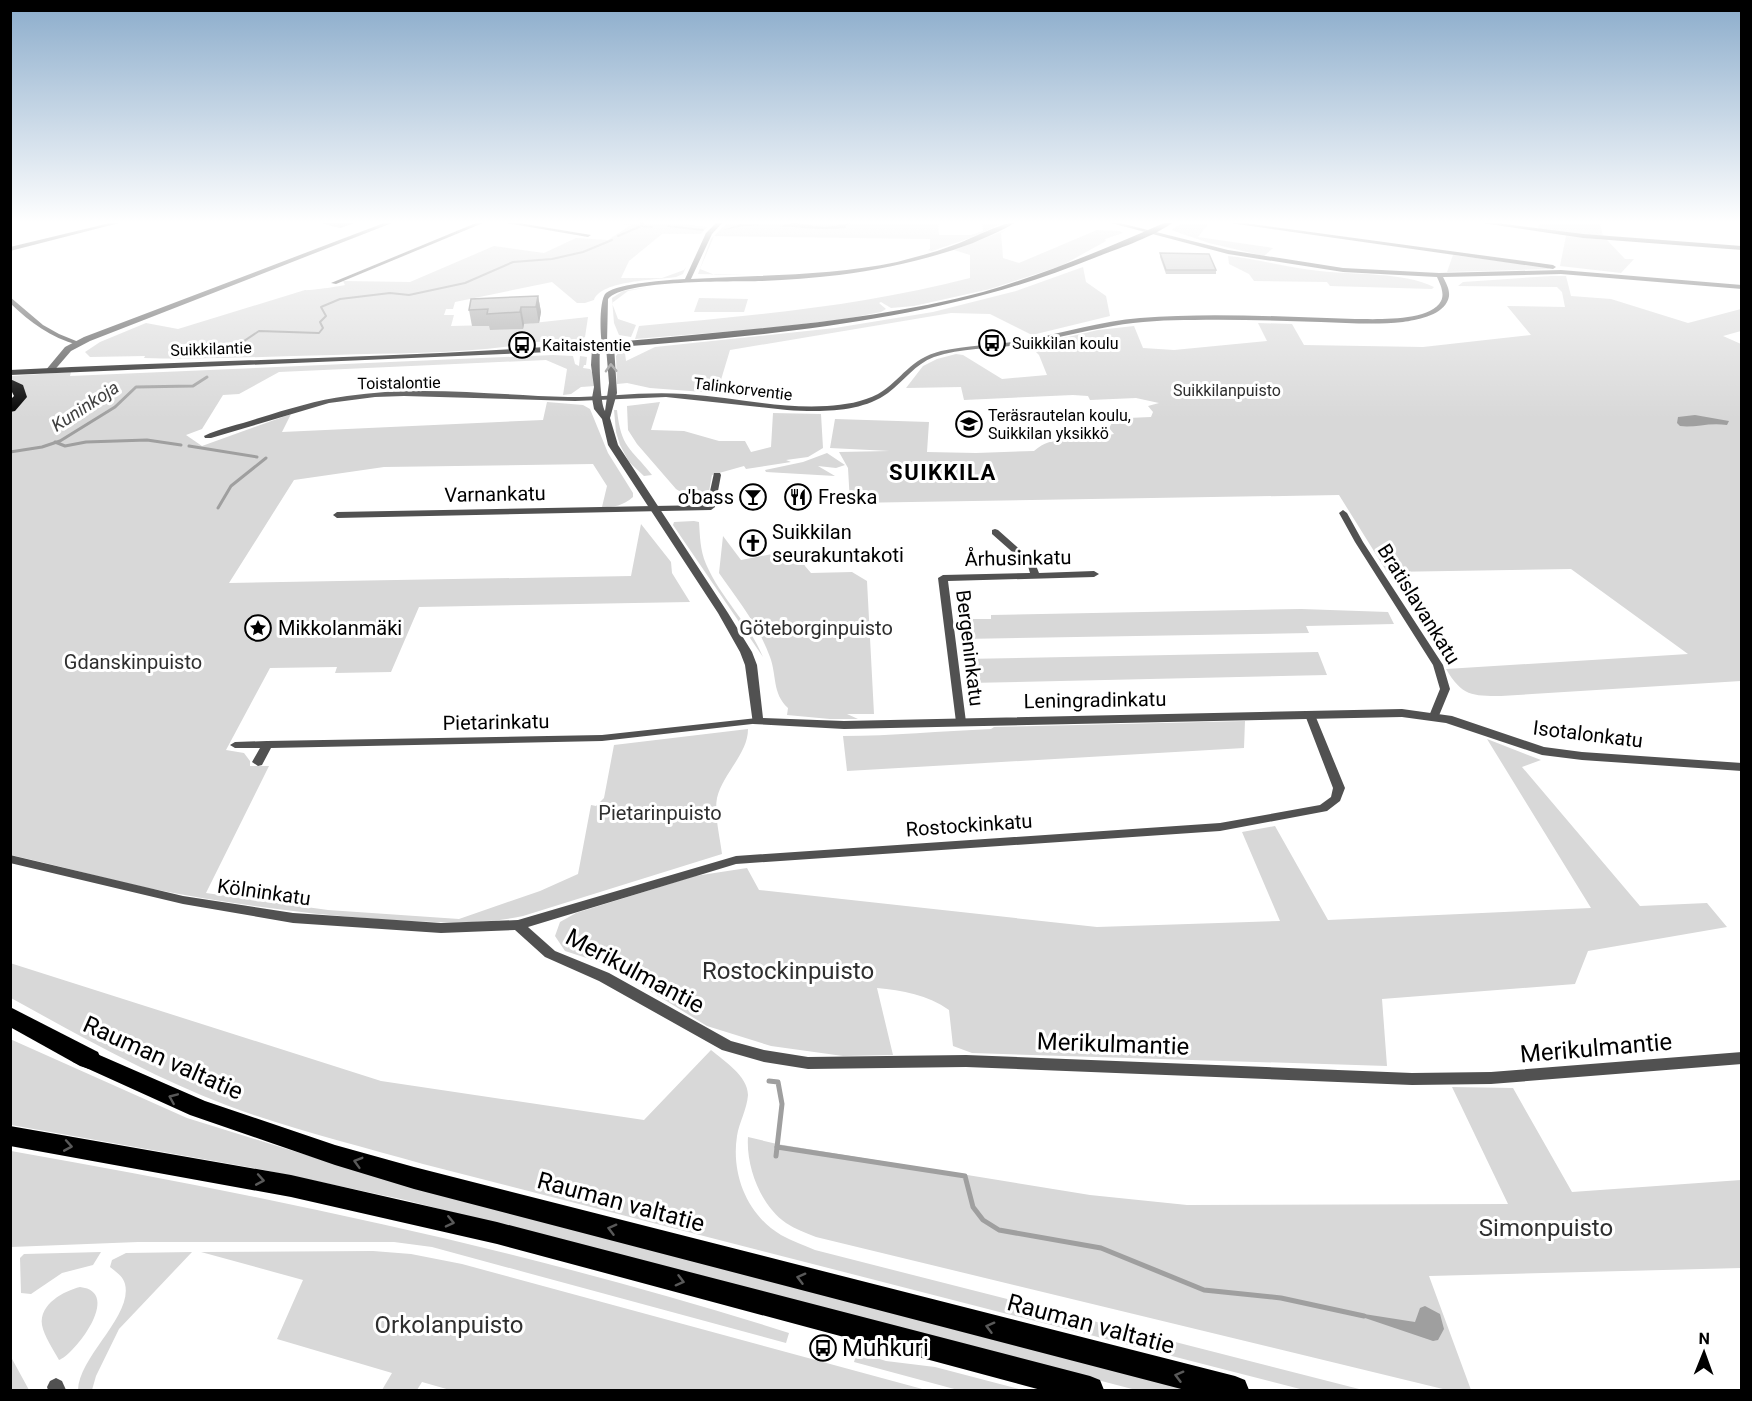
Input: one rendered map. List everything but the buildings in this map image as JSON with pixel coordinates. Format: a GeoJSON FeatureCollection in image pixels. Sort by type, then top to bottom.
{"type":"FeatureCollection","features":[{"type":"Feature","properties":{"kind":"highway"},"geometry":{"type":"LineString","coordinates":[[10,383],[19,388],[21,394],[19,400],[10,408]]}},
{"type":"Feature","properties":{"kind":"highway","name":"Rauman valtatie"},"geometry":{"type":"LineString","coordinates":[[10,1016],[89,1059],[198,1108],[347,1158],[1235,1390]]}},
{"type":"Feature","properties":{"kind":"highway"},"geometry":{"type":"LineString","coordinates":[[10,1026],[89,1059]]}},
{"type":"Feature","properties":{"kind":"highway"},"geometry":{"type":"LineString","coordinates":[[10,1136],[291,1186],[497,1233],[1090,1390]]}},
{"type":"Feature","properties":{"kind":"main road","name":"Suikkilantie"},"geometry":{"type":"LineString","coordinates":[[10,368],[412,357],[607,344],[730,334],[843,321],[947,303],[999,288]]}},
{"type":"Feature","properties":{"kind":"main road","name":"Suikkilantie"},"geometry":{"type":"LineString","coordinates":[[481,353],[596,348],[607,344]]}},
{"type":"Feature","properties":{"kind":"main road","name":"Suikkilantie"},"geometry":{"type":"LineString","coordinates":[[10,373],[51,368]]}},
{"type":"Feature","properties":{"kind":"street"},"geometry":{"type":"LineString","coordinates":[[51,368],[65,352],[78,343],[220,288]]}},
{"type":"Feature","properties":{"kind":"street"},"geometry":{"type":"LineString","coordinates":[[606,418],[612,407],[612,397],[604,304],[609,294],[627,288]]}},
{"type":"Feature","properties":{"kind":"street","name":"Talinkorventie"},"geometry":{"type":"LineString","coordinates":[[596,398],[683,396],[775,409],[837,407],[861,403],[878,396],[912,365],[934,354],[1028,342],[1115,323],[1203,318],[1371,321],[1419,316],[1439,309],[1447,301],[1448,295],[1445,288]]}},
{"type":"Feature","properties":{"kind":"street"},"geometry":{"type":"LineString","coordinates":[[10,299],[42,329],[78,343]]}},
{"type":"Feature","properties":{"kind":"street"},"geometry":{"type":"LineString","coordinates":[[596,348],[595,365],[598,387],[596,398],[598,409],[606,418],[609,436],[617,453],[653,510],[723,613],[746,652],[751,665],[757,722]]}},
{"type":"Feature","properties":{"kind":"street","name":"Toistalontie"},"geometry":{"type":"LineString","coordinates":[[208,436],[303,407],[370,396],[415,394],[596,398]]}},
{"type":"Feature","properties":{"kind":"street","name":"Varnankatu"},"geometry":{"type":"LineString","coordinates":[[337,515],[711,507],[717,475]]}},
{"type":"Feature","properties":{"kind":"street","name":"Bratislavankatu"},"geometry":{"type":"LineString","coordinates":[[1343,513],[1359,542],[1438,665],[1445,694],[1434,716]]}},
{"type":"Feature","properties":{"kind":"street"},"geometry":{"type":"LineString","coordinates":[[995,532],[1032,565],[1036,576]]}},
{"type":"Feature","properties":{"kind":"street","name":"Århusinkatu"},"geometry":{"type":"LineString","coordinates":[[943,578],[1094,574]]}},
{"type":"Feature","properties":{"kind":"street","name":"Bergeninkatu"},"geometry":{"type":"LineString","coordinates":[[943,578],[962,722]]}},
{"type":"Feature","properties":{"kind":"street","name":"Leningradinkatu"},"geometry":{"type":"LineString","coordinates":[[757,722],[844,725],[1402,713],[1434,716]]}},
{"type":"Feature","properties":{"kind":"street","name":"Rostockinkatu"},"geometry":{"type":"LineString","coordinates":[[518,925],[736,860],[1220,827],[1323,808],[1335,801],[1340,788],[1310,715]]}},
{"type":"Feature","properties":{"kind":"street","name":"Isotalonkatu"},"geometry":{"type":"LineString","coordinates":[[1434,716],[1542,751],[1742,767]]}},
{"type":"Feature","properties":{"kind":"street","name":"Pietarinkatu"},"geometry":{"type":"LineString","coordinates":[[235,745],[602,738],[757,722]]}},
{"type":"Feature","properties":{"kind":"street"},"geometry":{"type":"LineString","coordinates":[[258,762],[267,744]]}},
{"type":"Feature","properties":{"kind":"street","name":"Kölninkatu"},"geometry":{"type":"LineString","coordinates":[[10,859],[183,900],[293,918],[441,928],[518,925]]}},
{"type":"Feature","properties":{"kind":"street","name":"Merikulmantie"},"geometry":{"type":"LineString","coordinates":[[518,925],[550,954],[604,976],[727,1046],[764,1056],[808,1063],[966,1061],[1413,1078],[1502,1078],[1742,1058]]}},
{"type":"Feature","properties":{"kind":"green space"},"geometry":{"type":"Polygon","coordinates":[[[521,288],[455,302],[453,309],[446,309],[444,315],[454,315],[451,326],[491,325],[490,330],[522,329],[524,324],[588,317],[585,337],[579,340],[513,343],[512,346],[490,349],[191,359],[144,358],[145,356],[90,357],[85,352],[100,342],[146,323],[178,329],[305,290],[521,288]]]}},
{"type":"Feature","properties":{"kind":"green space"},"geometry":{"type":"Polygon","coordinates":[[[560,288],[606,288],[594,300],[577,303],[560,288]]]}},
{"type":"Feature","properties":{"kind":"green space"},"geometry":{"type":"Polygon","coordinates":[[[641,288],[628,291],[612,303],[612,298],[623,291],[641,288]]]}},
{"type":"Feature","properties":{"kind":"green space"},"geometry":{"type":"Polygon","coordinates":[[[927,288],[992,288],[914,306],[891,308],[881,302],[879,303],[886,309],[881,312],[845,319],[759,329],[635,339],[639,326],[764,314],[927,288]]]}},
{"type":"Feature","properties":{"kind":"green space"},"geometry":{"type":"Polygon","coordinates":[[[1023,288],[1095,288],[1106,296],[1110,316],[1032,335],[990,314],[951,313],[730,350],[717,393],[650,388],[627,383],[617,384],[616,356],[619,352],[625,353],[626,361],[655,347],[835,328],[933,312],[1023,288]]]}},
{"type":"Feature","properties":{"kind":"green space","name":"Suikkilanpuisto"},"geometry":{"type":"Polygon","coordinates":[[[1558,288],[1569,288],[1571,296],[1611,299],[1688,323],[1741,309],[1741,331],[1723,336],[1741,344],[1741,681],[1501,696],[1469,693],[1457,685],[1446,669],[1688,654],[1571,569],[1387,572],[1339,495],[850,503],[848,468],[839,452],[890,451],[830,448],[835,419],[929,422],[927,452],[1034,451],[1049,442],[1092,440],[1114,434],[1109,428],[1112,423],[1128,418],[1151,417],[1153,412],[1148,406],[1159,403],[1136,398],[1090,400],[1088,396],[1073,395],[964,400],[961,387],[906,388],[923,366],[956,354],[963,355],[1002,379],[1047,375],[1039,355],[1032,348],[1037,344],[1098,330],[1134,326],[1143,348],[1174,350],[1267,341],[1258,323],[1292,324],[1304,345],[1423,347],[1531,335],[1507,306],[1565,307],[1562,292],[1558,288]]]}},
{"type":"Feature","properties":{"kind":"green space"},"geometry":{"type":"Polygon","coordinates":[[[699,298],[748,299],[744,312],[694,312],[699,298]]]}},
{"type":"Feature","properties":{"kind":"green space"},"geometry":{"type":"Polygon","coordinates":[[[613,304],[618,319],[636,325],[631,337],[619,335],[614,323],[613,304]]]}},
{"type":"Feature","properties":{"kind":"green space","name":"Gdanskinpuisto"},"geometry":{"type":"Polygon","coordinates":[[[573,356],[575,364],[579,366],[580,356],[587,357],[583,368],[590,369],[595,377],[595,386],[581,387],[571,394],[563,395],[567,369],[546,360],[279,372],[239,394],[223,395],[202,429],[186,435],[202,446],[291,414],[282,432],[543,420],[547,402],[583,405],[590,409],[608,453],[633,493],[633,497],[626,502],[602,507],[607,486],[593,464],[384,467],[294,480],[229,583],[631,576],[641,524],[671,562],[672,573],[690,602],[419,607],[391,672],[335,673],[337,667],[270,668],[226,750],[244,753],[250,761],[250,766],[269,766],[206,893],[328,910],[459,919],[540,891],[578,874],[591,805],[596,806],[604,798],[614,745],[748,729],[744,747],[724,780],[717,798],[722,854],[523,916],[487,921],[451,922],[349,917],[234,903],[148,888],[11,855],[10,411],[26,394],[23,388],[11,381],[11,376],[71,372],[70,376],[573,356]]]}},
{"type":"Feature","properties":{"kind":"green space"},"geometry":{"type":"Polygon","coordinates":[[[660,402],[651,430],[684,431],[719,441],[745,441],[751,452],[771,447],[773,413],[821,414],[823,448],[808,457],[786,460],[791,462],[746,469],[744,466],[712,475],[708,497],[698,503],[676,489],[637,444],[628,430],[627,406],[660,402]]]}},
{"type":"Feature","properties":{"kind":"green space"},"geometry":{"type":"Polygon","coordinates":[[[614,410],[617,410],[624,440],[652,475],[644,476],[629,462],[616,432],[614,410]]]}},
{"type":"Feature","properties":{"kind":"green space"},"geometry":{"type":"Polygon","coordinates":[[[827,453],[845,465],[836,468],[818,466],[835,476],[766,472],[765,470],[803,462],[827,453]]]}},
{"type":"Feature","properties":{"kind":"green space"},"geometry":{"type":"Polygon","coordinates":[[[674,522],[699,522],[703,554],[712,576],[763,657],[673,525],[674,522]]]}},
{"type":"Feature","properties":{"kind":"green space","name":"Göteborginpuisto"},"geometry":{"type":"Polygon","coordinates":[[[723,536],[741,560],[798,549],[805,566],[811,573],[852,572],[867,581],[874,714],[847,714],[858,719],[787,715],[788,708],[779,696],[772,664],[760,634],[719,573],[723,536]]]}},
{"type":"Feature","properties":{"kind":"green space"},"geometry":{"type":"Polygon","coordinates":[[[1301,609],[1388,612],[1394,624],[1306,626],[1309,633],[962,639],[960,619],[991,619],[991,615],[1301,609]]]}},
{"type":"Feature","properties":{"kind":"green space"},"geometry":{"type":"Polygon","coordinates":[[[1318,652],[1327,675],[968,683],[964,659],[1318,652]]]}},
{"type":"Feature","properties":{"kind":"green space"},"geometry":{"type":"Polygon","coordinates":[[[1245,721],[1244,748],[847,771],[843,736],[991,729],[994,727],[1245,721]]]}},
{"type":"Feature","properties":{"kind":"green space","name":"Rostockinpuisto"},"geometry":{"type":"Polygon","coordinates":[[[1487,739],[1541,760],[1522,767],[1640,906],[1707,903],[1727,927],[1588,951],[1575,984],[1382,999],[1387,1066],[972,1053],[953,1046],[949,1010],[914,994],[877,988],[893,1055],[843,1056],[771,1046],[707,1026],[608,965],[565,951],[555,936],[560,922],[576,913],[695,876],[747,868],[759,890],[1097,927],[1280,921],[1242,832],[1275,826],[1328,920],[1591,908],[1487,739]]]}},
{"type":"Feature","properties":{"kind":"green space"},"geometry":{"type":"Polygon","coordinates":[[[10,963],[381,1081],[644,1120],[711,1050],[740,1075],[747,1088],[748,1095],[738,1131],[736,1150],[739,1179],[751,1205],[759,1216],[781,1235],[815,1250],[1363,1390],[1304,1390],[423,1164],[274,1122],[170,1082],[11,998],[10,963]]]}},
{"type":"Feature","properties":{"kind":"green space"},"geometry":{"type":"Polygon","coordinates":[[[10,1039],[187,1118],[371,1175],[1188,1390],[1136,1390],[405,1200],[264,1170],[11,1125],[10,1039]]]}},
{"type":"Feature","properties":{"kind":"green space","name":"Simonpuisto"},"geometry":{"type":"Polygon","coordinates":[[[1452,1087],[1513,1088],[1572,1192],[1741,1180],[1741,1268],[1429,1276],[1471,1390],[1447,1390],[816,1237],[786,1223],[769,1206],[756,1184],[749,1160],[748,1137],[777,1144],[1090,1195],[1187,1205],[1508,1204],[1452,1087]]]}},
{"type":"Feature","properties":{"kind":"green space"},"geometry":{"type":"Polygon","coordinates":[[[11,1151],[207,1187],[403,1229],[597,1277],[789,1333],[786,1343],[432,1247],[394,1242],[138,1242],[11,1247],[11,1151]]]}},
{"type":"Feature","properties":{"kind":"green space","name":"Orkolanpuisto"},"geometry":{"type":"Polygon","coordinates":[[[373,1251],[411,1254],[462,1264],[926,1390],[450,1390],[422,1382],[417,1390],[382,1390],[392,1373],[277,1339],[303,1280],[201,1252],[373,1251]]]}},
{"type":"Feature","properties":{"kind":"green space"},"geometry":{"type":"Polygon","coordinates":[[[101,1252],[93,1265],[62,1273],[31,1294],[21,1293],[20,1258],[24,1254],[101,1252]]]}},
{"type":"Feature","properties":{"kind":"green space"},"geometry":{"type":"Polygon","coordinates":[[[192,1252],[119,1329],[96,1376],[92,1390],[78,1390],[87,1364],[114,1323],[125,1296],[124,1281],[110,1267],[112,1260],[126,1253],[192,1252]]]}},
{"type":"Feature","properties":{"kind":"green space"},"geometry":{"type":"Polygon","coordinates":[[[80,1287],[92,1291],[97,1300],[96,1311],[91,1324],[74,1348],[59,1360],[42,1325],[44,1311],[60,1295],[80,1287]]]}},
{"type":"Feature","properties":{"kind":"green space"},"geometry":{"type":"Polygon","coordinates":[[[10,1345],[11,1357],[29,1390],[11,1390],[10,1345]]]}},
{"type":"Feature","properties":{"kind":"green space"},"geometry":{"type":"Polygon","coordinates":[[[857,1352],[886,1361],[935,1367],[1023,1390],[958,1390],[854,1362],[857,1352]]]}},
{"type":"Feature","properties":{"kind":"shaded area"},"geometry":{"type":"Polygon","coordinates":[[[1695,415],[1729,421],[1727,425],[1680,426],[1677,423],[1678,417],[1695,415]]]}},
{"type":"Feature","properties":{"kind":"shaded area"},"geometry":{"type":"Polygon","coordinates":[[[1425,1306],[1440,1314],[1444,1329],[1438,1340],[1433,1341],[1365,1318],[1364,1314],[1415,1322],[1420,1308],[1425,1306]]]}},
{"type":"Feature","properties":{"kind":"waterway","name":"Kuninkoja"},"geometry":{"type":"LineString","coordinates":[[223,355],[259,331],[319,333],[323,328],[320,322],[326,316],[321,307],[340,299],[390,293],[409,295],[440,288]]}},
{"type":"Feature","properties":{"kind":"waterway","name":"Kuninkoja"},"geometry":{"type":"LineString","coordinates":[[56,442],[115,407],[136,387],[193,386],[207,377]]}},
{"type":"Feature","properties":{"kind":"waterway"},"geometry":{"type":"LineString","coordinates":[[56,442],[65,446],[86,442],[147,440],[181,445]]}},
{"type":"Feature","properties":{"kind":"waterway","name":"Kuninkoja"},"geometry":{"type":"LineString","coordinates":[[10,452],[56,442]]}},
{"type":"Feature","properties":{"kind":"waterway"},"geometry":{"type":"LineString","coordinates":[[189,446],[257,457]]}},
{"type":"Feature","properties":{"kind":"waterway"},"geometry":{"type":"LineString","coordinates":[[218,508],[231,486],[266,458]]}},
{"type":"Feature","properties":{"kind":"waterway"},"geometry":{"type":"LineString","coordinates":[[769,1081],[778,1082],[782,1104],[777,1147]]}},
{"type":"Feature","properties":{"kind":"waterway"},"geometry":{"type":"LineString","coordinates":[[776,1156],[777,1147]]}},
{"type":"Feature","properties":{"kind":"waterway"},"geometry":{"type":"LineString","coordinates":[[777,1147],[965,1176],[973,1207],[983,1220],[999,1230],[1101,1248],[1204,1290],[1281,1298],[1364,1316]]}},
{"type":"Feature","properties":{"kind":"place","name":"Suikkilan koulu"},"geometry":{"type":"Point","coordinates":[992,343]}},
{"type":"Feature","properties":{"kind":"place","name":"Kaitaistentie"},"geometry":{"type":"Point","coordinates":[522,345]}},
{"type":"Feature","properties":{"kind":"place","name":"Teräsrautelan koulu, Suikkilan yksikkö"},"geometry":{"type":"Point","coordinates":[969,424]}},
{"type":"Feature","properties":{"kind":"place","name":"o'bass"},"geometry":{"type":"Point","coordinates":[753,497]}},
{"type":"Feature","properties":{"kind":"place","name":"Freska"},"geometry":{"type":"Point","coordinates":[798,497]}},
{"type":"Feature","properties":{"kind":"place","name":"Suikkilan seurakuntakoti"},"geometry":{"type":"Point","coordinates":[753,543]}},
{"type":"Feature","properties":{"kind":"place","name":"Mikkolanmäki"},"geometry":{"type":"Point","coordinates":[258,628]}},
{"type":"Feature","properties":{"kind":"place","name":"Muhkuri"},"geometry":{"type":"Point","coordinates":[823,1348]}},
{"type":"Feature","properties":{"kind":"district","name":"SUIKKILA"},"geometry":{"type":"Point","coordinates":[943,472]}},
{"type":"Feature","properties":{"kind":"park label","name":"Pietarinpuisto"},"geometry":{"type":"Point","coordinates":[660,813]}}]}
